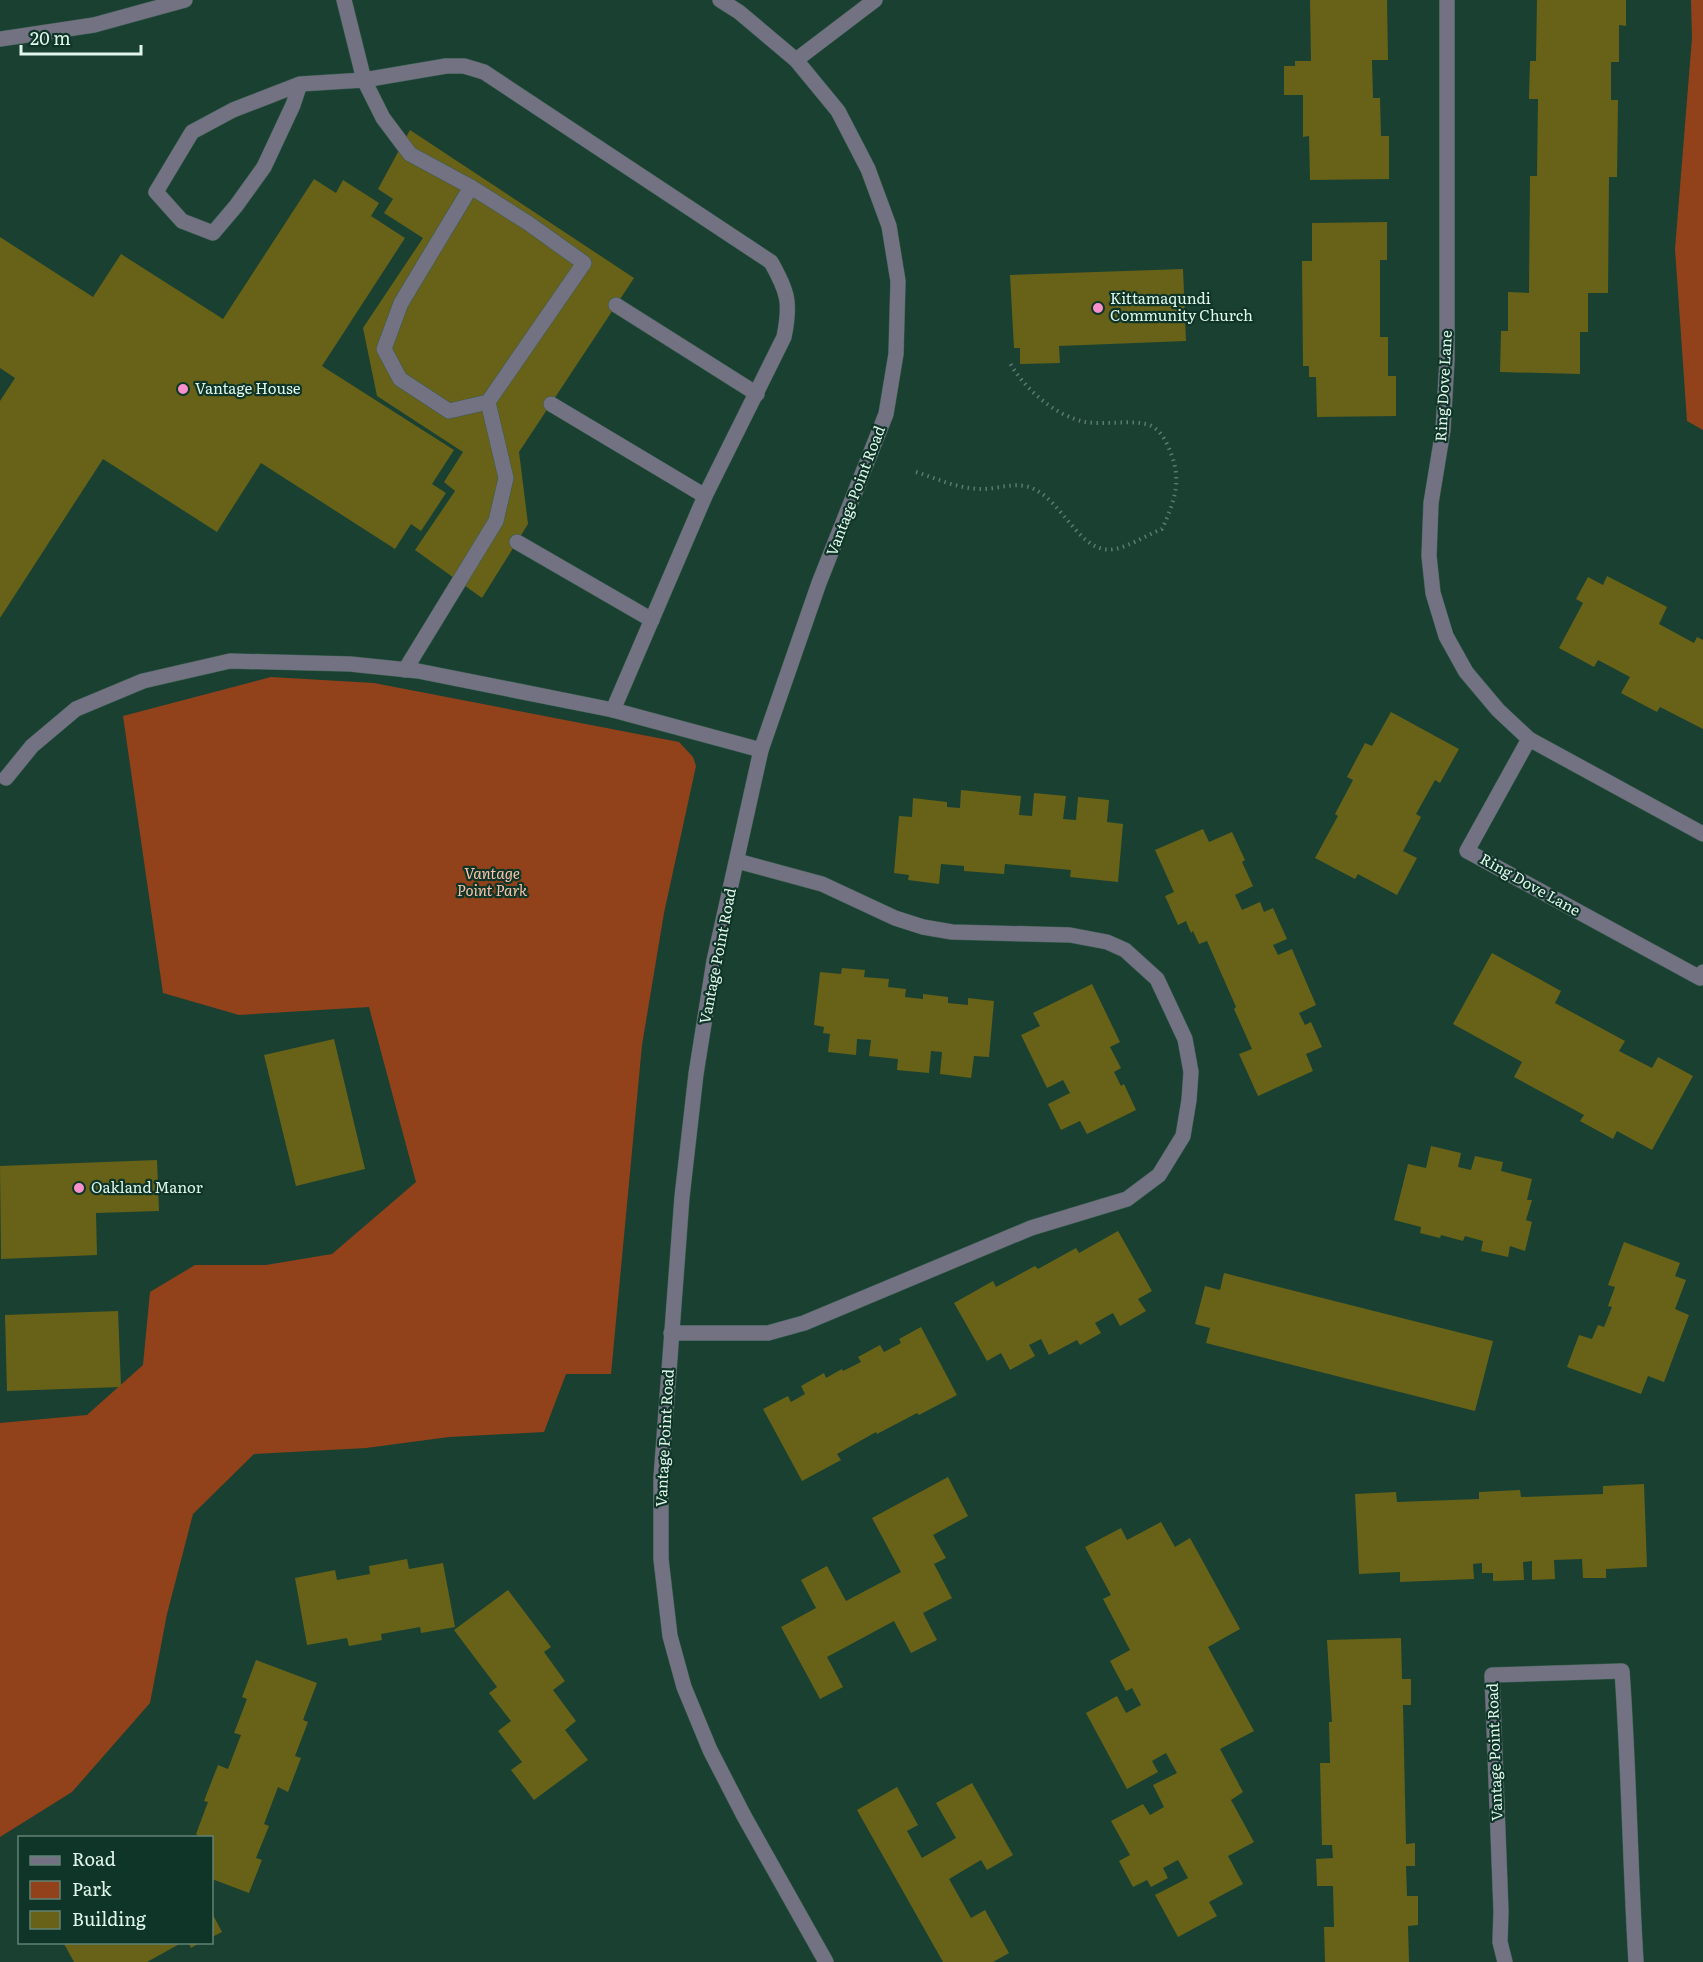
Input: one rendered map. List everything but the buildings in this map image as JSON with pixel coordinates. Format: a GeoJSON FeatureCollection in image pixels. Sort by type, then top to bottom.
{"type":"FeatureCollection","features":[{"type":"Feature","properties":{"kind":"street"},"geometry":{"type":"LineString","coordinates":[[0,39],[94,25],[185,0]]}},
{"type":"Feature","properties":{"kind":"street"},"geometry":{"type":"LineString","coordinates":[[344,0],[364,80],[383,118],[410,154],[471,187],[585,263],[488,402],[449,411],[400,379],[384,349],[401,303],[471,187]]}},
{"type":"Feature","properties":{"kind":"street","name":"Vantage Point Road"},"geometry":{"type":"LineString","coordinates":[[720,0],[739,12],[796,60],[838,111],[868,168],[889,226],[898,281],[896,354],[886,414],[819,583],[761,750],[714,961],[696,1074],[682,1197],[661,1478],[661,1559],[670,1636],[684,1687],[710,1750],[744,1816],[826,1962]]}},
{"type":"Feature","properties":{"kind":"street"},"geometry":{"type":"LineString","coordinates":[[796,60],[874,0]]}},
{"type":"Feature","properties":{"kind":"street","name":"Ring Dove Lane"},"geometry":{"type":"LineString","coordinates":[[1446,0],[1447,360],[1443,430],[1431,503],[1429,556],[1433,593],[1446,636],[1466,672],[1498,710],[1529,739],[1703,834]]}},
{"type":"Feature","properties":{"kind":"street"},"geometry":{"type":"LineString","coordinates":[[300,84],[293,105],[264,166],[213,233],[182,221],[156,192],[192,132],[233,110],[300,84],[364,80],[446,66],[464,66],[484,72],[771,262],[783,284],[789,310],[784,337],[705,496],[613,710]]}},
{"type":"Feature","properties":{"kind":"street"},"geometry":{"type":"LineString","coordinates":[[616,305],[757,394]]}},
{"type":"Feature","properties":{"kind":"street"},"geometry":{"type":"LineString","coordinates":[[405,670],[496,521],[506,478],[488,402]]}},
{"type":"Feature","properties":{"kind":"street"},"geometry":{"type":"LineString","coordinates":[[551,404],[705,496]]}},
{"type":"Feature","properties":{"kind":"street"},"geometry":{"type":"LineString","coordinates":[[517,542],[651,620]]}},
{"type":"Feature","properties":{"kind":"street"},"geometry":{"type":"LineString","coordinates":[[6,778],[32,746],[76,709],[143,681],[230,661],[350,664],[405,670],[613,710],[761,750]]}},
{"type":"Feature","properties":{"kind":"street","name":"Ring Dove Lane"},"geometry":{"type":"LineString","coordinates":[[1529,739],[1467,851],[1700,978],[1703,972]]}},
{"type":"Feature","properties":{"kind":"street"},"geometry":{"type":"LineString","coordinates":[[671,1333],[768,1333],[804,1323],[1031,1228],[1127,1199],[1159,1175],[1183,1136],[1189,1100],[1191,1072],[1185,1040],[1157,979],[1125,950],[1089,937],[952,932],[923,927],[895,918],[822,885],[737,861]]}},
{"type":"Feature","properties":{"kind":"street","name":"Vantage Point Road"},"geometry":{"type":"LineString","coordinates":[[1505,1962],[1500,1942],[1501,1911],[1492,1675],[1622,1671],[1636,1962]]}},
{"type":"Feature","properties":{"kind":"path"},"geometry":{"type":"LineString","coordinates":[[916,472],[961,487],[981,489],[1009,485],[1028,487],[1047,496],[1082,537],[1094,546],[1114,549],[1162,529],[1174,502],[1178,476],[1171,452],[1162,434],[1148,424],[1084,422],[1064,413],[1034,395],[1016,376],[1010,361]]}},
{"type":"Feature","properties":{"kind":"green space"},"geometry":{"type":"Polygon","coordinates":[[[1691,0],[1703,0],[1703,430],[1687,421],[1675,249],[1692,38],[1691,0]]]}},
{"type":"Feature","properties":{"kind":"green space","name":"Vantage Point Park"},"geometry":{"type":"Polygon","coordinates":[[[271,677],[374,683],[679,742],[693,757],[696,766],[664,913],[642,1045],[611,1374],[566,1374],[544,1432],[449,1437],[366,1448],[254,1454],[193,1514],[167,1614],[150,1703],[72,1792],[0,1837],[0,1423],[87,1415],[143,1365],[150,1292],[195,1265],[266,1265],[332,1254],[416,1182],[369,1007],[239,1015],[163,993],[123,716],[271,677]]]}},
{"type":"Feature","properties":{"kind":"place","name":"Kittamaqundi Community Church"},"geometry":{"type":"Point","coordinates":[1098,308]}},
{"type":"Feature","properties":{"kind":"place","name":"Vantage House"},"geometry":{"type":"Point","coordinates":[183,389]}},
{"type":"Feature","properties":{"kind":"place","name":"Oakland Manor"},"geometry":{"type":"Point","coordinates":[79,1188]}}]}
